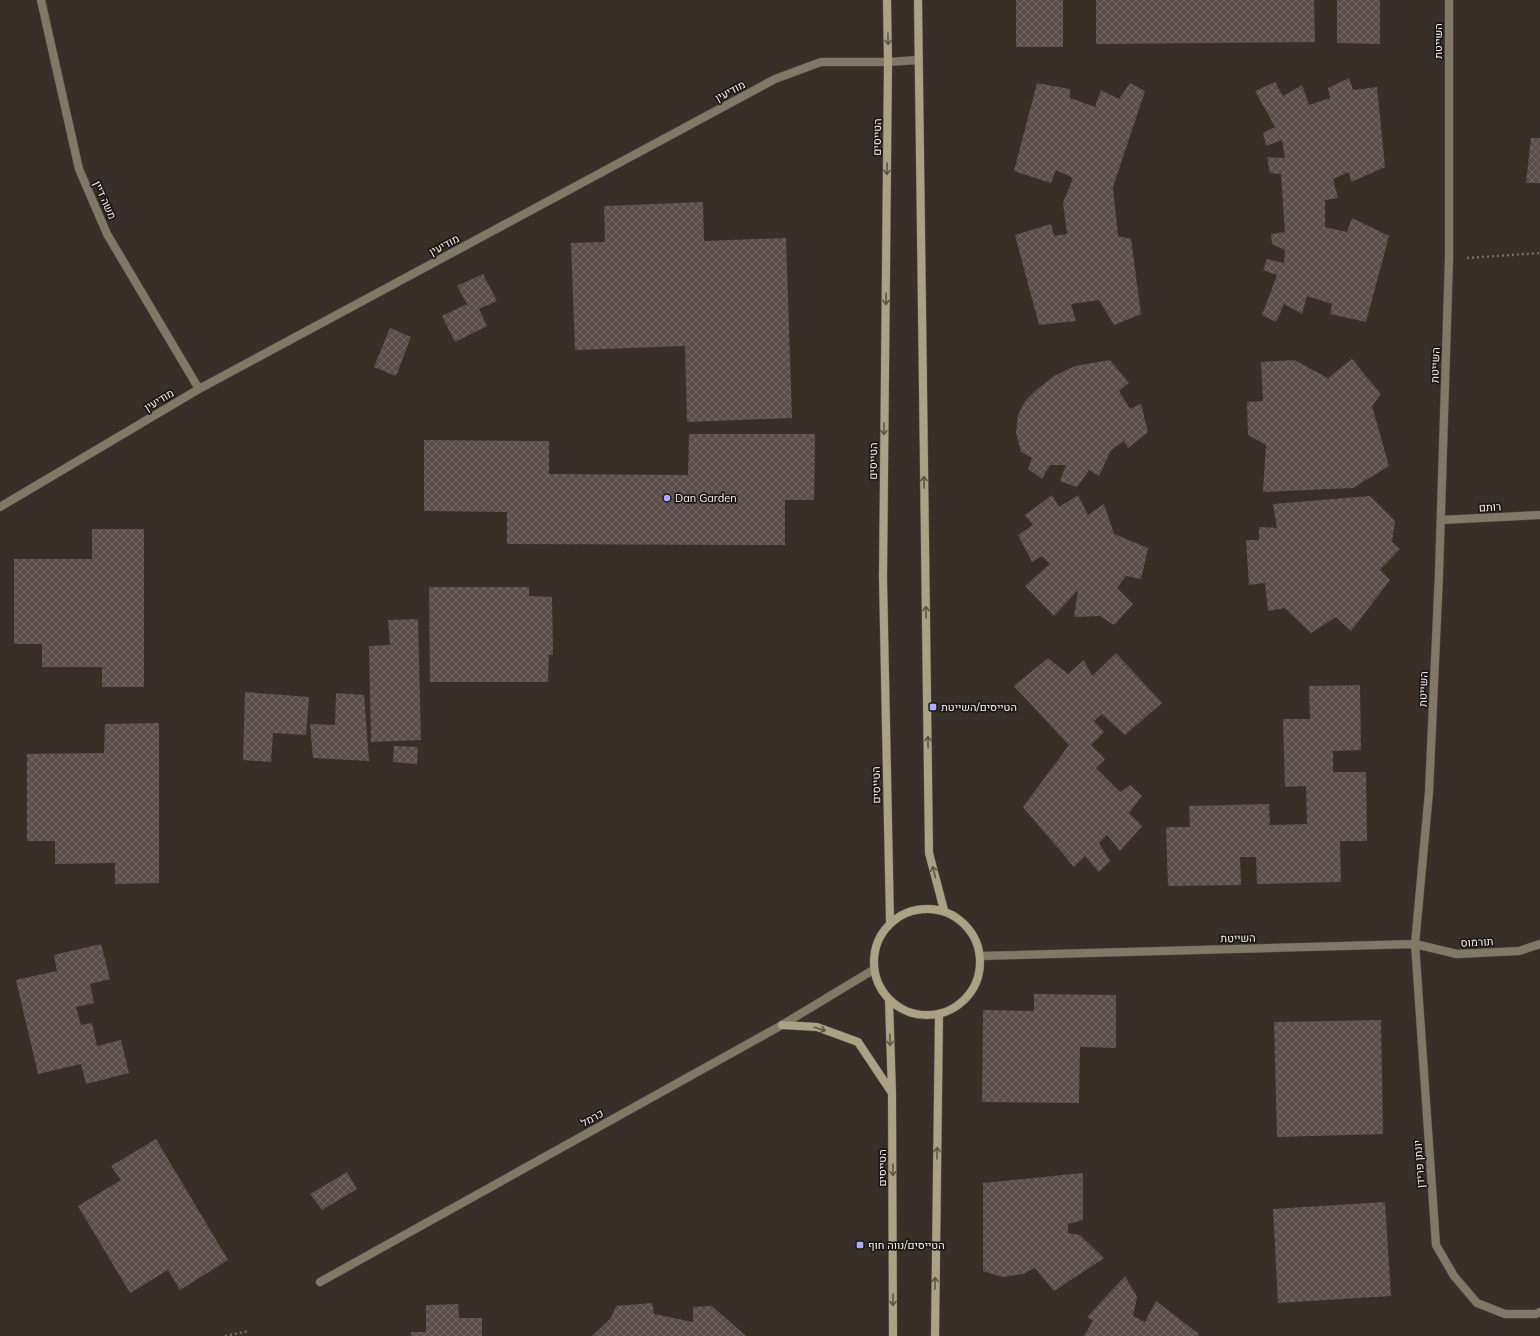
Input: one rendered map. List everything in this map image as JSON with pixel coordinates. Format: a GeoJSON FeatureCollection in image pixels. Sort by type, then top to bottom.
{"type":"FeatureCollection","features":[{"type":"Feature","properties":{"kind":"street","name":"משה דיין"},"geometry":{"type":"LineString","coordinates":[[41,0],[79,169],[107,234],[199,389]]}},
{"type":"Feature","properties":{"kind":"street","name":"הטייסים"},"geometry":{"type":"LineString","coordinates":[[887,0],[888,62],[883,578],[890,922]]}},
{"type":"Feature","properties":{"kind":"street"},"geometry":{"type":"LineString","coordinates":[[918,0],[929,853],[944,910]]}},
{"type":"Feature","properties":{"kind":"street","name":"השייטת"},"geometry":{"type":"LineString","coordinates":[[982,956],[1415,944],[1429,792],[1441,520],[1449,259],[1449,0]]}},
{"type":"Feature","properties":{"kind":"street","name":"מודיעין"},"geometry":{"type":"LineString","coordinates":[[0,507],[199,389],[775,80],[821,62],[888,62],[918,60]]}},
{"type":"Feature","properties":{"kind":"street","name":"רותם"},"geometry":{"type":"LineString","coordinates":[[1441,520],[1540,515]]}},
{"type":"Feature","properties":{"kind":"street"},"geometry":{"type":"LineString","coordinates":[[924,908],[944,910],[956,917],[973,936],[982,956],[981,972],[974,988],[961,1002],[939,1015],[917,1014],[904,1011],[889,1001],[882,991],[873,970],[876,943],[882,930],[901,914],[924,908]]}},
{"type":"Feature","properties":{"kind":"street","name":"תורמוס"},"geometry":{"type":"LineString","coordinates":[[1415,944],[1456,954],[1519,951],[1540,944]]}},
{"type":"Feature","properties":{"kind":"street","name":"יונתן פרידן"},"geometry":{"type":"LineString","coordinates":[[1415,944],[1436,1244],[1454,1276],[1477,1303],[1505,1314],[1536,1314],[1540,1312]]}},
{"type":"Feature","properties":{"kind":"street","name":"כרמל"},"geometry":{"type":"LineString","coordinates":[[320,1282],[782,1025],[873,970]]}},
{"type":"Feature","properties":{"kind":"street","name":"הטייסים"},"geometry":{"type":"LineString","coordinates":[[889,1001],[892,1093],[893,1336]]}},
{"type":"Feature","properties":{"kind":"street"},"geometry":{"type":"LineString","coordinates":[[935,1336],[939,1015]]}},
{"type":"Feature","properties":{"kind":"street"},"geometry":{"type":"LineString","coordinates":[[782,1025],[817,1027],[858,1042],[892,1093]]}},
{"type":"Feature","properties":{"kind":"path"},"geometry":{"type":"LineString","coordinates":[[1449,259],[1540,253]]}},
{"type":"Feature","properties":{"kind":"path"},"geometry":{"type":"LineString","coordinates":[[225,1336],[249,1331]]}},
{"type":"Feature","properties":{"kind":"building"},"geometry":{"type":"Polygon","coordinates":[[[1016,0],[1063,0],[1063,47],[1016,47],[1016,0]]]}},
{"type":"Feature","properties":{"kind":"building"},"geometry":{"type":"Polygon","coordinates":[[[1096,0],[1314,0],[1315,42],[1096,44],[1096,0]]]}},
{"type":"Feature","properties":{"kind":"building"},"geometry":{"type":"Polygon","coordinates":[[[1337,0],[1380,0],[1380,44],[1337,43],[1337,0]]]}},
{"type":"Feature","properties":{"kind":"building"},"geometry":{"type":"Polygon","coordinates":[[[1349,78],[1353,90],[1377,87],[1385,167],[1351,182],[1349,172],[1333,179],[1338,198],[1325,200],[1325,227],[1347,232],[1352,218],[1389,236],[1366,322],[1330,314],[1332,304],[1307,296],[1302,314],[1284,304],[1276,322],[1262,315],[1277,275],[1263,270],[1267,259],[1284,263],[1285,250],[1272,244],[1271,234],[1285,232],[1281,174],[1270,173],[1267,157],[1285,158],[1282,140],[1266,146],[1263,133],[1275,127],[1255,91],[1275,82],[1283,96],[1302,85],[1309,105],[1330,98],[1328,88],[1349,78]]]}},
{"type":"Feature","properties":{"kind":"building"},"geometry":{"type":"Polygon","coordinates":[[[1037,83],[1070,89],[1070,98],[1095,107],[1101,90],[1119,99],[1130,83],[1145,91],[1113,187],[1118,236],[1131,239],[1141,314],[1114,325],[1099,300],[1071,304],[1076,321],[1039,325],[1015,235],[1051,224],[1054,236],[1067,234],[1063,203],[1073,178],[1056,170],[1051,183],[1014,171],[1037,83]]]}},
{"type":"Feature","properties":{"kind":"building"},"geometry":{"type":"Polygon","coordinates":[[[1531,138],[1540,138],[1540,183],[1526,183],[1531,138]]]}},
{"type":"Feature","properties":{"kind":"building"},"geometry":{"type":"Polygon","coordinates":[[[703,202],[704,241],[786,238],[792,418],[687,422],[685,346],[575,350],[571,243],[605,242],[604,206],[703,202]]]}},
{"type":"Feature","properties":{"kind":"building"},"geometry":{"type":"Polygon","coordinates":[[[483,274],[497,301],[479,309],[487,326],[455,342],[442,316],[467,304],[457,286],[483,274]]]}},
{"type":"Feature","properties":{"kind":"building"},"geometry":{"type":"Polygon","coordinates":[[[390,328],[411,337],[396,376],[374,367],[390,328]]]}},
{"type":"Feature","properties":{"kind":"building"},"geometry":{"type":"Polygon","coordinates":[[[1352,359],[1381,394],[1372,406],[1389,466],[1353,488],[1263,492],[1266,445],[1248,435],[1247,402],[1263,401],[1261,362],[1294,360],[1328,378],[1352,359]]]}},
{"type":"Feature","properties":{"kind":"building"},"geometry":{"type":"Polygon","coordinates":[[[1110,360],[1129,383],[1119,391],[1130,409],[1141,404],[1148,432],[1128,448],[1124,441],[1111,450],[1099,476],[1089,470],[1077,487],[1060,481],[1066,465],[1050,465],[1042,479],[1028,469],[1032,458],[1021,452],[1016,432],[1018,415],[1025,401],[1054,376],[1075,366],[1110,360]]]}},
{"type":"Feature","properties":{"kind":"building"},"geometry":{"type":"Polygon","coordinates":[[[689,434],[815,434],[814,500],[785,500],[785,545],[507,544],[507,512],[424,511],[424,440],[549,441],[549,474],[688,475],[689,434]]]}},
{"type":"Feature","properties":{"kind":"building"},"geometry":{"type":"Polygon","coordinates":[[[1052,495],[1059,507],[1078,495],[1088,515],[1104,504],[1114,534],[1148,548],[1141,579],[1126,576],[1117,588],[1133,604],[1114,625],[1100,616],[1074,617],[1078,590],[1054,616],[1025,586],[1050,564],[1042,556],[1032,562],[1018,535],[1033,525],[1025,515],[1052,495]]]}},
{"type":"Feature","properties":{"kind":"building"},"geometry":{"type":"Polygon","coordinates":[[[1370,496],[1395,521],[1392,542],[1400,549],[1380,570],[1390,580],[1351,631],[1336,617],[1311,633],[1285,608],[1268,611],[1265,583],[1249,585],[1246,540],[1259,540],[1259,527],[1277,528],[1273,504],[1370,496]]]}},
{"type":"Feature","properties":{"kind":"building"},"geometry":{"type":"Polygon","coordinates":[[[92,529],[144,529],[144,687],[102,687],[102,667],[42,667],[42,644],[14,644],[14,559],[92,559],[92,529]]]}},
{"type":"Feature","properties":{"kind":"building"},"geometry":{"type":"Polygon","coordinates":[[[429,587],[529,587],[529,596],[552,597],[553,655],[549,655],[548,682],[430,682],[429,587]]]}},
{"type":"Feature","properties":{"kind":"building"},"geometry":{"type":"Polygon","coordinates":[[[418,619],[421,740],[371,742],[369,646],[390,645],[388,620],[418,619]]]}},
{"type":"Feature","properties":{"kind":"building"},"geometry":{"type":"Polygon","coordinates":[[[1116,653],[1162,703],[1125,735],[1102,714],[1094,721],[1104,732],[1091,745],[1105,759],[1096,768],[1120,792],[1130,785],[1142,796],[1129,813],[1142,826],[1120,851],[1107,835],[1099,843],[1110,861],[1099,872],[1085,856],[1074,867],[1023,807],[1069,745],[1014,686],[1048,658],[1068,674],[1084,660],[1092,676],[1116,653]]]}},
{"type":"Feature","properties":{"kind":"building"},"geometry":{"type":"Polygon","coordinates":[[[1360,685],[1361,750],[1333,751],[1333,772],[1366,772],[1367,841],[1340,841],[1341,882],[1257,884],[1256,857],[1240,857],[1241,885],[1168,886],[1166,827],[1190,827],[1189,806],[1269,804],[1270,825],[1307,824],[1306,786],[1285,787],[1283,719],[1310,719],[1309,686],[1360,685]]]}},
{"type":"Feature","properties":{"kind":"building"},"geometry":{"type":"Polygon","coordinates":[[[245,692],[309,697],[306,735],[273,733],[271,762],[243,760],[245,692]]]}},
{"type":"Feature","properties":{"kind":"building"},"geometry":{"type":"Polygon","coordinates":[[[336,693],[364,695],[369,761],[313,758],[310,724],[335,725],[336,693]]]}},
{"type":"Feature","properties":{"kind":"building"},"geometry":{"type":"Polygon","coordinates":[[[159,723],[159,883],[115,884],[115,863],[55,864],[55,841],[27,841],[27,754],[104,753],[105,724],[159,723]]]}},
{"type":"Feature","properties":{"kind":"building"},"geometry":{"type":"Polygon","coordinates":[[[394,746],[418,747],[417,764],[393,762],[394,746]]]}},
{"type":"Feature","properties":{"kind":"building"},"geometry":{"type":"Polygon","coordinates":[[[101,944],[110,979],[90,984],[94,1003],[76,1007],[81,1025],[92,1023],[97,1046],[121,1040],[129,1073],[86,1084],[81,1064],[38,1074],[16,980],[57,971],[54,955],[101,944]]]}},
{"type":"Feature","properties":{"kind":"building"},"geometry":{"type":"Polygon","coordinates":[[[1034,994],[1116,995],[1116,1048],[1080,1047],[1079,1103],[982,1102],[983,1010],[1034,1011],[1034,994]]]}},
{"type":"Feature","properties":{"kind":"building"},"geometry":{"type":"Polygon","coordinates":[[[1381,1020],[1383,1134],[1277,1137],[1274,1022],[1381,1020]]]}},
{"type":"Feature","properties":{"kind":"building"},"geometry":{"type":"Polygon","coordinates":[[[156,1139],[228,1260],[180,1290],[168,1270],[130,1293],[78,1206],[121,1180],[111,1166],[156,1139]]]}},
{"type":"Feature","properties":{"kind":"building"},"geometry":{"type":"Polygon","coordinates":[[[347,1172],[357,1189],[322,1210],[310,1194],[347,1172]]]}},
{"type":"Feature","properties":{"kind":"building"},"geometry":{"type":"Polygon","coordinates":[[[1083,1173],[1083,1220],[1068,1224],[1068,1233],[1080,1235],[1104,1258],[1054,1291],[1035,1268],[1023,1274],[1002,1277],[983,1271],[983,1183],[1083,1173]]]}},
{"type":"Feature","properties":{"kind":"building"},"geometry":{"type":"Polygon","coordinates":[[[1385,1202],[1391,1296],[1278,1303],[1273,1209],[1385,1202]]]}},
{"type":"Feature","properties":{"kind":"building"},"geometry":{"type":"Polygon","coordinates":[[[1125,1276],[1137,1297],[1133,1316],[1145,1322],[1156,1301],[1199,1334],[1198,1336],[1084,1336],[1093,1321],[1087,1317],[1125,1276]]]}},
{"type":"Feature","properties":{"kind":"building"},"geometry":{"type":"Polygon","coordinates":[[[652,1303],[654,1314],[693,1322],[693,1307],[712,1306],[746,1336],[592,1336],[611,1318],[616,1306],[652,1303]]]}},
{"type":"Feature","properties":{"kind":"building"},"geometry":{"type":"Polygon","coordinates":[[[458,1304],[459,1318],[482,1318],[482,1336],[411,1336],[411,1332],[426,1332],[426,1305],[458,1304]]]}},
{"type":"Feature","properties":{"kind":"place","name":"Dan Garden"},"geometry":{"type":"Point","coordinates":[667,498]}},
{"type":"Feature","properties":{"kind":"place","name":"הטייסים/השייטת"},"geometry":{"type":"Point","coordinates":[933,707]}},
{"type":"Feature","properties":{"kind":"place","name":"הטייסים/נווה חוף"},"geometry":{"type":"Point","coordinates":[860,1245]}}]}
